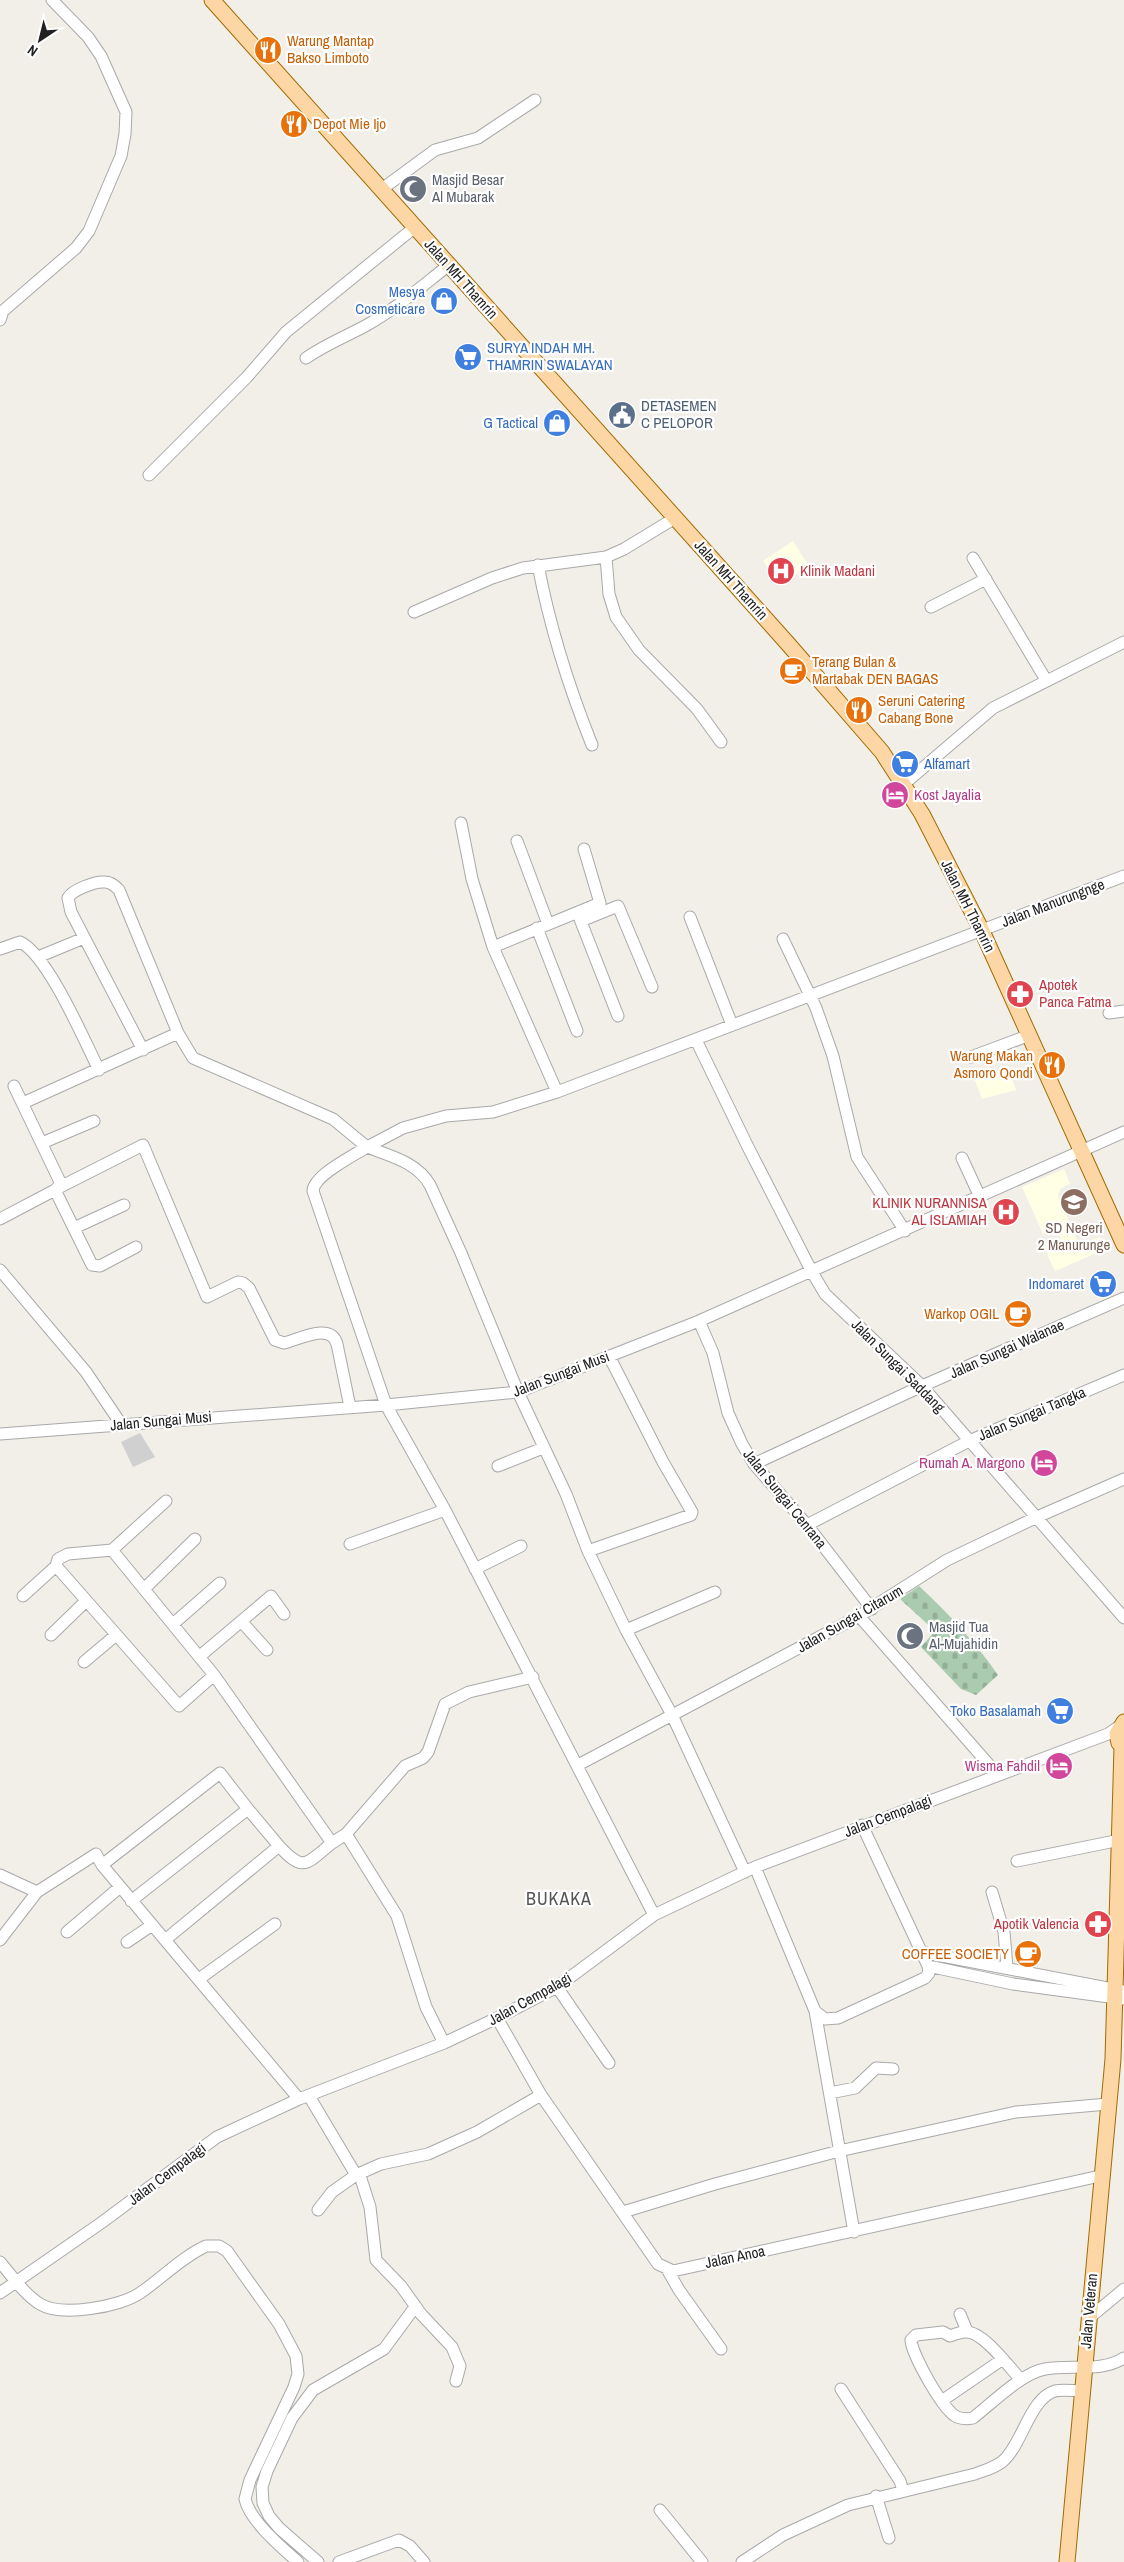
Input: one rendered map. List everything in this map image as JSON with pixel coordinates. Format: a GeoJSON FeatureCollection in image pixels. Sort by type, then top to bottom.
{"type":"FeatureCollection","features":[{"type":"Feature","properties":{"kind":"main road","name":"Jalan MH Thamrin"},"geometry":{"type":"LineString","coordinates":[[212,0],[882,752],[922,814],[982,931],[1124,1245]]}},
{"type":"Feature","properties":{"kind":"main road","name":"Jalan Veteran"},"geometry":{"type":"LineString","coordinates":[[1067,2562],[1100,2176],[1108,2104],[1118,2055],[1122,1779],[1119,1736]]}},
{"type":"Feature","properties":{"kind":"street"},"geometry":{"type":"LineString","coordinates":[[1,313],[76,248],[89,231],[121,156],[125,134],[126,112],[101,56],[83,31],[52,0]]}},
{"type":"Feature","properties":{"kind":"street"},"geometry":{"type":"LineString","coordinates":[[382,189],[435,150],[478,138],[535,100]]}},
{"type":"Feature","properties":{"kind":"street"},"geometry":{"type":"LineString","coordinates":[[148,475],[247,377],[286,332],[415,227]]}},
{"type":"Feature","properties":{"kind":"street"},"geometry":{"type":"LineString","coordinates":[[306,358],[335,339],[367,325],[403,302],[448,265]]}},
{"type":"Feature","properties":{"kind":"street"},"geometry":{"type":"LineString","coordinates":[[414,612],[492,578],[538,565],[606,557],[624,549],[675,518]]}},
{"type":"Feature","properties":{"kind":"street"},"geometry":{"type":"LineString","coordinates":[[606,557],[609,594],[616,617],[640,650],[697,709],[721,742]]}},
{"type":"Feature","properties":{"kind":"street"},"geometry":{"type":"LineString","coordinates":[[973,558],[1046,680]]}},
{"type":"Feature","properties":{"kind":"street"},"geometry":{"type":"LineString","coordinates":[[538,565],[547,617],[569,686],[592,745]]}},
{"type":"Feature","properties":{"kind":"street"},"geometry":{"type":"LineString","coordinates":[[931,608],[986,579]]}},
{"type":"Feature","properties":{"kind":"street"},"geometry":{"type":"LineString","coordinates":[[904,784],[993,708],[1124,642]]}},
{"type":"Feature","properties":{"kind":"street"},"geometry":{"type":"LineString","coordinates":[[461,823],[472,879],[493,947],[557,1092]]}},
{"type":"Feature","properties":{"kind":"street"},"geometry":{"type":"LineString","coordinates":[[517,841],[548,924]]}},
{"type":"Feature","properties":{"kind":"street"},"geometry":{"type":"LineString","coordinates":[[579,917],[600,901],[584,849]]}},
{"type":"Feature","properties":{"kind":"street","name":"Jalan Manurungnge"},"geometry":{"type":"LineString","coordinates":[[386,1405],[313,1192],[314,1186],[323,1176],[367,1147],[403,1128],[446,1116],[493,1112],[557,1092],[1124,876]]}},
{"type":"Feature","properties":{"kind":"street"},"geometry":{"type":"LineString","coordinates":[[143,1050],[84,938],[68,903],[69,895],[98,883],[111,884],[119,890],[178,1033],[193,1058],[333,1119],[367,1147],[413,1166],[425,1175],[461,1253],[518,1392],[566,1494],[588,1551],[626,1630],[672,1715],[750,1870],[815,2011],[854,2232]]}},
{"type":"Feature","properties":{"kind":"street"},"geometry":{"type":"LineString","coordinates":[[493,947],[548,924],[618,906],[652,987]]}},
{"type":"Feature","properties":{"kind":"street"},"geometry":{"type":"LineString","coordinates":[[579,917],[618,1016]]}},
{"type":"Feature","properties":{"kind":"street"},"geometry":{"type":"LineString","coordinates":[[690,917],[732,1026]]}},
{"type":"Feature","properties":{"kind":"street"},"geometry":{"type":"LineString","coordinates":[[537,928],[577,1031]]}},
{"type":"Feature","properties":{"kind":"street"},"geometry":{"type":"LineString","coordinates":[[38,957],[84,938]]}},
{"type":"Feature","properties":{"kind":"street"},"geometry":{"type":"LineString","coordinates":[[783,939],[816,1008],[833,1056],[857,1157],[905,1231]]}},
{"type":"Feature","properties":{"kind":"street"},"geometry":{"type":"LineString","coordinates":[[0,949],[20,942],[38,957],[99,1070]]}},
{"type":"Feature","properties":{"kind":"street"},"geometry":{"type":"LineString","coordinates":[[1109,1013],[1124,1011]]}},
{"type":"Feature","properties":{"kind":"street"},"geometry":{"type":"LineString","coordinates":[[23,1103],[178,1033]]}},
{"type":"Feature","properties":{"kind":"street"},"geometry":{"type":"LineString","coordinates":[[971,1057],[1030,1035]]}},
{"type":"Feature","properties":{"kind":"street","name":"Jalan Sungai Saddang"},"geometry":{"type":"LineString","coordinates":[[696,1040],[812,1272],[825,1294],[922,1386],[1124,1618]]}},
{"type":"Feature","properties":{"kind":"street"},"geometry":{"type":"LineString","coordinates":[[14,1086],[61,1181],[57,1188]]}},
{"type":"Feature","properties":{"kind":"street"},"geometry":{"type":"LineString","coordinates":[[42,1143],[94,1121]]}},
{"type":"Feature","properties":{"kind":"street","name":"Jalan Sungai Musi"},"geometry":{"type":"LineString","coordinates":[[0,1434],[386,1405],[518,1392],[699,1322],[1124,1132]]}},
{"type":"Feature","properties":{"kind":"street"},"geometry":{"type":"LineString","coordinates":[[0,1219],[143,1145],[208,1297],[238,1282],[243,1283],[249,1288],[275,1340],[284,1343],[324,1332],[331,1334],[336,1338],[338,1344],[350,1407]]}},
{"type":"Feature","properties":{"kind":"street"},"geometry":{"type":"LineString","coordinates":[[962,1158],[980,1197]]}},
{"type":"Feature","properties":{"kind":"street"},"geometry":{"type":"LineString","coordinates":[[57,1188],[90,1263],[96,1266],[136,1247]]}},
{"type":"Feature","properties":{"kind":"street"},"geometry":{"type":"LineString","coordinates":[[74,1228],[124,1205]]}},
{"type":"Feature","properties":{"kind":"street"},"geometry":{"type":"LineString","coordinates":[[0,1270],[86,1372],[121,1424]]}},
{"type":"Feature","properties":{"kind":"street","name":"Jalan Sungai Walanae"},"geometry":{"type":"LineString","coordinates":[[754,1464],[922,1386],[1124,1298]]}},
{"type":"Feature","properties":{"kind":"street","name":"Jalan Sungai Cenrana"},"geometry":{"type":"LineString","coordinates":[[699,1322],[712,1353],[728,1412],[742,1444],[754,1464],[807,1525],[872,1608]]}},
{"type":"Feature","properties":{"kind":"street"},"geometry":{"type":"LineString","coordinates":[[588,1551],[691,1515],[692,1512],[663,1462],[608,1356]]}},
{"type":"Feature","properties":{"kind":"street","name":"Jalan Sungai Tangka"},"geometry":{"type":"LineString","coordinates":[[807,1525],[969,1441],[1124,1375]]}},
{"type":"Feature","properties":{"kind":"street"},"geometry":{"type":"LineString","coordinates":[[386,1405],[476,1568],[654,1915]]}},
{"type":"Feature","properties":{"kind":"street"},"geometry":{"type":"LineString","coordinates":[[498,1466],[543,1448]]}},
{"type":"Feature","properties":{"kind":"street","name":"Jalan Sungai Citarum"},"geometry":{"type":"LineString","coordinates":[[578,1765],[860,1616],[947,1560],[1037,1516],[1124,1479]]}},
{"type":"Feature","properties":{"kind":"street"},"geometry":{"type":"LineString","coordinates":[[22,1596],[56,1566],[58,1559],[68,1554],[112,1550],[166,1501]]}},
{"type":"Feature","properties":{"kind":"street"},"geometry":{"type":"LineString","coordinates":[[350,1544],[445,1510]]}},
{"type":"Feature","properties":{"kind":"street"},"geometry":{"type":"LineString","coordinates":[[144,1589],[195,1539]]}},
{"type":"Feature","properties":{"kind":"street"},"geometry":{"type":"LineString","coordinates":[[476,1568],[521,1546]]}},
{"type":"Feature","properties":{"kind":"street"},"geometry":{"type":"LineString","coordinates":[[112,1550],[200,1656],[332,1843]]}},
{"type":"Feature","properties":{"kind":"street"},"geometry":{"type":"LineString","coordinates":[[56,1566],[179,1706],[214,1675]]}},
{"type":"Feature","properties":{"kind":"street"},"geometry":{"type":"LineString","coordinates":[[173,1624],[220,1583]]}},
{"type":"Feature","properties":{"kind":"street"},"geometry":{"type":"LineString","coordinates":[[626,1630],[715,1592]]}},
{"type":"Feature","properties":{"kind":"street"},"geometry":{"type":"LineString","coordinates":[[200,1656],[271,1596],[284,1614]]}},
{"type":"Feature","properties":{"kind":"street"},"geometry":{"type":"LineString","coordinates":[[51,1635],[86,1601]]}},
{"type":"Feature","properties":{"kind":"street"},"geometry":{"type":"LineString","coordinates":[[860,1616],[998,1774]]}},
{"type":"Feature","properties":{"kind":"street"},"geometry":{"type":"LineString","coordinates":[[241,1621],[267,1650]]}},
{"type":"Feature","properties":{"kind":"street"},"geometry":{"type":"LineString","coordinates":[[84,1662],[116,1635]]}},
{"type":"Feature","properties":{"kind":"street"},"geometry":{"type":"LineString","coordinates":[[102,1865],[220,1773],[278,1846],[292,1860],[300,1864],[308,1862],[346,1834],[405,1766],[423,1758],[428,1752],[445,1704],[469,1692],[533,1677]]}},
{"type":"Feature","properties":{"kind":"street","name":"Jalan Cempalagi"},"geometry":{"type":"LineString","coordinates":[[0,2293],[17,2283],[217,2137],[304,2098],[444,2043],[497,2018],[557,1987],[654,1915],[750,1870],[862,1825],[998,1774],[1119,1736]]}},
{"type":"Feature","properties":{"kind":"street"},"geometry":{"type":"LineString","coordinates":[[130,1901],[248,1809]]}},
{"type":"Feature","properties":{"kind":"street"},"geometry":{"type":"LineString","coordinates":[[815,2011],[825,2019],[838,2018],[926,1978],[929,1973],[928,1966],[862,1825]]}},
{"type":"Feature","properties":{"kind":"street"},"geometry":{"type":"LineString","coordinates":[[346,1834],[397,1916],[426,2007],[444,2043]]}},
{"type":"Feature","properties":{"kind":"street"},"geometry":{"type":"LineString","coordinates":[[1017,1861],[1120,1840]]}},
{"type":"Feature","properties":{"kind":"street"},"geometry":{"type":"LineString","coordinates":[[165,1940],[278,1846]]}},
{"type":"Feature","properties":{"kind":"street"},"geometry":{"type":"LineString","coordinates":[[0,1940],[37,1892],[96,1854],[102,1865],[130,1901],[304,2098],[356,2175],[361,2179],[370,2207],[376,2260],[401,2286],[414,2307],[457,2354],[460,2366],[456,2381]]}},
{"type":"Feature","properties":{"kind":"street"},"geometry":{"type":"LineString","coordinates":[[0,1875],[37,1892]]}},
{"type":"Feature","properties":{"kind":"street"},"geometry":{"type":"LineString","coordinates":[[67,1932],[120,1887]]}},
{"type":"Feature","properties":{"kind":"street"},"geometry":{"type":"LineString","coordinates":[[992,1892],[1004,1932],[1007,1967]]}},
{"type":"Feature","properties":{"kind":"street"},"geometry":{"type":"LineString","coordinates":[[198,1979],[275,1924]]}},
{"type":"Feature","properties":{"kind":"street"},"geometry":{"type":"LineString","coordinates":[[127,1942],[152,1925]]}},
{"type":"Feature","properties":{"kind":"street"},"geometry":{"type":"LineString","coordinates":[[921,1952],[1007,1967],[1120,1995]]}},
{"type":"Feature","properties":{"kind":"street"},"geometry":{"type":"LineString","coordinates":[[928,1966],[1013,1984],[1120,1995]]}},
{"type":"Feature","properties":{"kind":"street"},"geometry":{"type":"LineString","coordinates":[[557,1987],[609,2063]]}},
{"type":"Feature","properties":{"kind":"street"},"geometry":{"type":"LineString","coordinates":[[497,2018],[541,2095],[658,2264],[667,2270],[721,2349]]}},
{"type":"Feature","properties":{"kind":"street"},"geometry":{"type":"LineString","coordinates":[[830,2093],[855,2088],[876,2068],[893,2069]]}},
{"type":"Feature","properties":{"kind":"street"},"geometry":{"type":"LineString","coordinates":[[318,2210],[332,2192],[356,2175],[381,2164],[428,2154],[477,2132],[541,2095]]}},
{"type":"Feature","properties":{"kind":"street"},"geometry":{"type":"LineString","coordinates":[[623,2212],[715,2184],[839,2151],[1016,2112],[1108,2104]]}},
{"type":"Feature","properties":{"kind":"street","name":"Jalan Anoa"},"geometry":{"type":"LineString","coordinates":[[667,2270],[673,2271],[854,2232],[1100,2176]]}},
{"type":"Feature","properties":{"kind":"street"},"geometry":{"type":"LineString","coordinates":[[0,2262],[29,2295],[47,2308],[82,2310],[118,2303],[138,2294],[206,2246],[219,2246],[227,2251],[279,2324],[296,2356],[298,2374],[294,2388],[250,2480],[245,2499],[254,2516],[270,2535],[298,2562]]}},
{"type":"Feature","properties":{"kind":"street"},"geometry":{"type":"LineString","coordinates":[[1088,2318],[1124,2289]]}},
{"type":"Feature","properties":{"kind":"street"},"geometry":{"type":"LineString","coordinates":[[318,2562],[279,2528],[269,2516],[263,2503],[262,2487],[266,2471],[292,2418],[313,2390],[384,2349],[414,2307]]}},
{"type":"Feature","properties":{"kind":"street"},"geometry":{"type":"LineString","coordinates":[[960,2314],[967,2331],[987,2342],[1021,2380]]}},
{"type":"Feature","properties":{"kind":"street"},"geometry":{"type":"LineString","coordinates":[[967,2331],[950,2336],[943,2332],[916,2336],[911,2340],[927,2379],[955,2416],[973,2418],[1033,2372],[1046,2369],[1082,2379]]}},
{"type":"Feature","properties":{"kind":"street"},"geometry":{"type":"LineString","coordinates":[[742,2562],[783,2535],[824,2514],[901,2486],[975,2474],[995,2467],[1004,2461],[1035,2410],[1050,2393],[1061,2390],[1102,2367],[1124,2358]]}},
{"type":"Feature","properties":{"kind":"street"},"geometry":{"type":"LineString","coordinates":[[943,2400],[1002,2359]]}},
{"type":"Feature","properties":{"kind":"street"},"geometry":{"type":"LineString","coordinates":[[841,2388],[901,2486]]}},
{"type":"Feature","properties":{"kind":"street"},"geometry":{"type":"LineString","coordinates":[[876,2496],[889,2538]]}},
{"type":"Feature","properties":{"kind":"street"},"geometry":{"type":"LineString","coordinates":[[660,2510],[702,2562]]}},
{"type":"Feature","properties":{"kind":"street"},"geometry":{"type":"LineString","coordinates":[[339,2562],[399,2540],[410,2546],[424,2562]]}},
{"type":"Feature","properties":{"kind":"shaded area"},"geometry":{"type":"Polygon","coordinates":[[[793,541],[808,565],[795,575],[791,569],[778,579],[770,574],[770,570],[763,561],[793,541]]]}},
{"type":"Feature","properties":{"kind":"shaded area"},"geometry":{"type":"Polygon","coordinates":[[[1008,1068],[1016,1090],[982,1099],[974,1078],[1008,1068]]]}},
{"type":"Feature","properties":{"kind":"shaded area"},"geometry":{"type":"Polygon","coordinates":[[[1064,1169],[1070,1184],[1061,1188],[1058,1195],[1077,1240],[1064,1245],[1056,1229],[1043,1234],[1022,1187],[1064,1169]]]}},
{"type":"Feature","properties":{"kind":"shaded area"},"geometry":{"type":"Polygon","coordinates":[[[1100,1237],[1106,1249],[1055,1271],[1047,1251],[1062,1245],[1066,1252],[1100,1237]]]}},
{"type":"Feature","properties":{"kind":"shaded area"},"geometry":{"type":"Polygon","coordinates":[[[140,1433],[155,1457],[133,1467],[121,1442],[140,1433]]]}},
{"type":"Feature","properties":{"kind":"green space"},"geometry":{"type":"Polygon","coordinates":[[[919,1586],[961,1629],[998,1675],[976,1695],[961,1689],[921,1647],[935,1631],[900,1599],[919,1586]]]}},
{"type":"Feature","properties":{"kind":"place","name":"Warung Mantap Bakso Limboto"},"geometry":{"type":"Point","coordinates":[268,50]}},
{"type":"Feature","properties":{"kind":"place","name":"Depot Mie Ijo"},"geometry":{"type":"Point","coordinates":[294,124]}},
{"type":"Feature","properties":{"kind":"place","name":"Masjid Besar Al Mubarak"},"geometry":{"type":"Point","coordinates":[413,189]}},
{"type":"Feature","properties":{"kind":"place","name":"Mesya Cosmeticare"},"geometry":{"type":"Point","coordinates":[444,301]}},
{"type":"Feature","properties":{"kind":"place","name":"SURYA INDAH MH. THAMRIN SWALAYAN"},"geometry":{"type":"Point","coordinates":[468,357]}},
{"type":"Feature","properties":{"kind":"place","name":"DETASEMEN C PELOPOR"},"geometry":{"type":"Point","coordinates":[622,415]}},
{"type":"Feature","properties":{"kind":"place","name":"G Tactical"},"geometry":{"type":"Point","coordinates":[557,423]}},
{"type":"Feature","properties":{"kind":"place","name":"Klinik Madani"},"geometry":{"type":"Point","coordinates":[781,571]}},
{"type":"Feature","properties":{"kind":"place","name":"Terang Bulan & Martabak DEN BAGAS"},"geometry":{"type":"Point","coordinates":[793,671]}},
{"type":"Feature","properties":{"kind":"place","name":"Seruni Catering Cabang Bone"},"geometry":{"type":"Point","coordinates":[859,710]}},
{"type":"Feature","properties":{"kind":"place","name":"Alfamart"},"geometry":{"type":"Point","coordinates":[905,764]}},
{"type":"Feature","properties":{"kind":"place","name":"Kost Jayalia"},"geometry":{"type":"Point","coordinates":[895,795]}},
{"type":"Feature","properties":{"kind":"place","name":"Apotek Panca Fatma"},"geometry":{"type":"Point","coordinates":[1020,994]}},
{"type":"Feature","properties":{"kind":"place","name":"Warung Makan Asmoro Qondi"},"geometry":{"type":"Point","coordinates":[1052,1065]}},
{"type":"Feature","properties":{"kind":"place","name":"SD Negeri 2 Manurunge"},"geometry":{"type":"Point","coordinates":[1074,1202]}},
{"type":"Feature","properties":{"kind":"place","name":"KLINIK NURANNISA AL ISLAMIAH"},"geometry":{"type":"Point","coordinates":[1006,1212]}},
{"type":"Feature","properties":{"kind":"place","name":"Indomaret"},"geometry":{"type":"Point","coordinates":[1103,1284]}},
{"type":"Feature","properties":{"kind":"place","name":"Warkop OGIL"},"geometry":{"type":"Point","coordinates":[1018,1314]}},
{"type":"Feature","properties":{"kind":"place","name":"Rumah A. Margono"},"geometry":{"type":"Point","coordinates":[1044,1463]}},
{"type":"Feature","properties":{"kind":"place","name":"Masjid Tua Al-Mujahidin"},"geometry":{"type":"Point","coordinates":[910,1636]}},
{"type":"Feature","properties":{"kind":"place","name":"Toko Basalamah"},"geometry":{"type":"Point","coordinates":[1060,1711]}},
{"type":"Feature","properties":{"kind":"place","name":"Wisma Fahdil"},"geometry":{"type":"Point","coordinates":[1059,1766]}},
{"type":"Feature","properties":{"kind":"place","name":"Apotik Valencia"},"geometry":{"type":"Point","coordinates":[1098,1924]}},
{"type":"Feature","properties":{"kind":"place","name":"COFFEE SOCIETY"},"geometry":{"type":"Point","coordinates":[1028,1954]}},
{"type":"Feature","properties":{"kind":"district","name":"BUKAKA"},"geometry":{"type":"Point","coordinates":[559,1899]}}]}
